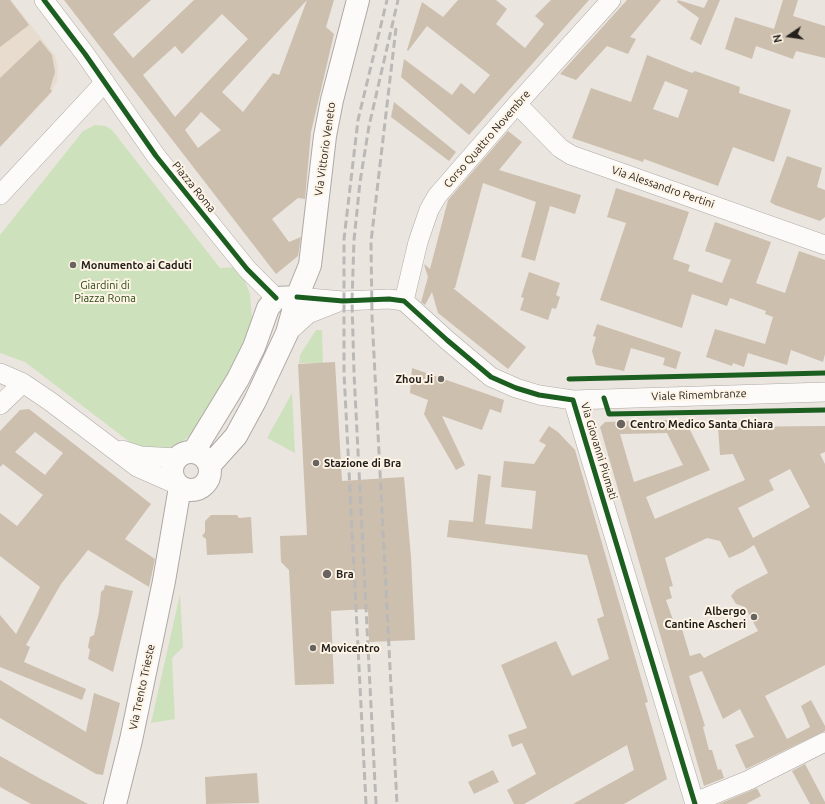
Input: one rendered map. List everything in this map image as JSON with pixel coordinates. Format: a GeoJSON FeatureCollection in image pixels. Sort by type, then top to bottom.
{"type":"FeatureCollection","features":[{"type":"Feature","properties":{"kind":"main road","name":"Via Vittorio Veneto"},"geometry":{"type":"LineString","coordinates":[[286,298],[310,265],[327,129],[335,87],[358,0]]}},
{"type":"Feature","properties":{"kind":"main road"},"geometry":{"type":"LineString","coordinates":[[186,487],[174,480],[172,468],[193,458],[236,436],[255,401],[287,333],[286,298],[268,308],[254,347],[238,379],[193,458]]}},
{"type":"Feature","properties":{"kind":"main road","name":"Via Trento Trieste"},"geometry":{"type":"LineString","coordinates":[[115,804],[131,740],[186,487],[204,486],[210,476],[193,458]]}},
{"type":"Feature","properties":{"kind":"street","name":"Piazza Roma"},"geometry":{"type":"LineString","coordinates":[[44,0],[105,82],[156,156],[247,269],[286,298]]}},
{"type":"Feature","properties":{"kind":"street","name":"Corso Quattro Novembre"},"geometry":{"type":"LineString","coordinates":[[404,301],[418,242],[428,210],[448,184],[517,104],[611,0]]}},
{"type":"Feature","properties":{"kind":"street"},"geometry":{"type":"LineString","coordinates":[[0,195],[105,82]]}},
{"type":"Feature","properties":{"kind":"street","name":"Via Alessandro Pertini"},"geometry":{"type":"LineString","coordinates":[[517,104],[560,148],[571,155],[825,245]]}},
{"type":"Feature","properties":{"kind":"street"},"geometry":{"type":"LineString","coordinates":[[286,298],[343,301],[389,299],[404,301]]}},
{"type":"Feature","properties":{"kind":"street"},"geometry":{"type":"LineString","coordinates":[[287,333],[308,314],[324,306],[343,301]]}},
{"type":"Feature","properties":{"kind":"street","name":"Via Giovanni Piumati"},"geometry":{"type":"LineString","coordinates":[[404,301],[491,377],[516,388],[539,395],[573,400],[695,803]]}},
{"type":"Feature","properties":{"kind":"street"},"geometry":{"type":"LineString","coordinates":[[0,373],[23,383],[137,467],[186,487]]}},
{"type":"Feature","properties":{"kind":"street"},"geometry":{"type":"LineString","coordinates":[[0,405],[23,383]]}},
{"type":"Feature","properties":{"kind":"street","name":"Viale Rimembranze"},"geometry":{"type":"LineString","coordinates":[[573,400],[825,392]]}},
{"type":"Feature","properties":{"kind":"street"},"geometry":{"type":"LineString","coordinates":[[111,447],[141,456],[193,458]]}},
{"type":"Feature","properties":{"kind":"street"},"geometry":{"type":"LineString","coordinates":[[695,803],[749,780],[825,742]]}},
{"type":"Feature","properties":{"kind":"shaded area"},"geometry":{"type":"Polygon","coordinates":[[[0,0],[11,0],[55,56],[58,68],[57,81],[50,95],[0,147],[0,0]]]}},
{"type":"Feature","properties":{"kind":"green space","name":"Giardini di Piazza Roma"},"geometry":{"type":"Polygon","coordinates":[[[95,125],[106,126],[112,130],[220,268],[234,267],[245,281],[250,294],[252,319],[249,335],[204,424],[178,445],[160,450],[135,446],[25,362],[0,353],[0,235],[83,131],[95,125]]]}},
{"type":"Feature","properties":{"kind":"green space"},"geometry":{"type":"Polygon","coordinates":[[[316,330],[322,330],[323,363],[299,363],[300,355],[316,330]]]}},
{"type":"Feature","properties":{"kind":"green space"},"geometry":{"type":"Polygon","coordinates":[[[292,393],[295,453],[267,438],[292,393]]]}},
{"type":"Feature","properties":{"kind":"green space"},"geometry":{"type":"Polygon","coordinates":[[[180,594],[183,647],[172,658],[175,719],[151,723],[180,594]]]}},
{"type":"Feature","properties":{"kind":"building"},"geometry":{"type":"Polygon","coordinates":[[[0,0],[10,0],[29,25],[0,47],[0,0]]]}},
{"type":"Feature","properties":{"kind":"building"},"geometry":{"type":"Polygon","coordinates":[[[64,0],[151,0],[113,34],[133,58],[194,0],[307,0],[334,0],[326,27],[334,34],[311,132],[305,199],[298,198],[272,219],[289,242],[301,237],[298,256],[276,274],[64,0]],[[307,0],[222,92],[243,112],[273,73],[279,75],[307,0]],[[222,14],[182,54],[175,46],[143,75],[175,117],[248,39],[222,14]],[[201,112],[185,130],[198,148],[221,130],[201,112]]]}},
{"type":"Feature","properties":{"kind":"building"},"geometry":{"type":"Polygon","coordinates":[[[458,0],[496,0],[507,9],[496,24],[525,48],[544,24],[535,16],[551,0],[589,0],[469,135],[401,77],[404,59],[452,95],[461,83],[474,94],[490,75],[427,26],[408,51],[407,50],[422,2],[443,17],[458,0]]]}},
{"type":"Feature","properties":{"kind":"building"},"geometry":{"type":"Polygon","coordinates":[[[627,0],[661,0],[630,37],[636,39],[628,54],[607,46],[576,80],[560,74],[627,0]]]}},
{"type":"Feature","properties":{"kind":"building"},"geometry":{"type":"Polygon","coordinates":[[[678,0],[704,8],[708,0],[720,0],[701,45],[690,39],[699,18],[677,2],[678,0]]]}},
{"type":"Feature","properties":{"kind":"building"},"geometry":{"type":"Polygon","coordinates":[[[783,0],[798,0],[793,16],[825,26],[825,58],[796,51],[793,59],[756,46],[752,59],[725,49],[735,17],[774,29],[783,0]]]}},
{"type":"Feature","properties":{"kind":"building"},"geometry":{"type":"Polygon","coordinates":[[[40,40],[52,55],[55,72],[50,89],[52,91],[0,147],[0,78],[40,40]]]}},
{"type":"Feature","properties":{"kind":"building"},"geometry":{"type":"Polygon","coordinates":[[[647,55],[692,73],[695,71],[740,87],[739,93],[791,110],[774,162],[733,147],[718,186],[644,159],[643,162],[572,138],[591,88],[631,102],[647,55]],[[665,81],[653,109],[678,118],[688,90],[665,81]]]}},
{"type":"Feature","properties":{"kind":"building"},"geometry":{"type":"Polygon","coordinates":[[[394,102],[456,152],[449,161],[391,117],[394,102]]]}},
{"type":"Feature","properties":{"kind":"building"},"geometry":{"type":"Polygon","coordinates":[[[508,131],[522,142],[499,170],[581,195],[575,214],[550,206],[535,261],[521,257],[536,202],[483,183],[455,288],[453,288],[526,347],[508,369],[438,313],[432,292],[425,305],[421,302],[428,277],[424,264],[430,269],[448,200],[508,131]]]}},
{"type":"Feature","properties":{"kind":"building"},"geometry":{"type":"Polygon","coordinates":[[[787,156],[822,168],[817,187],[825,190],[825,217],[820,221],[770,202],[787,156]]]}},
{"type":"Feature","properties":{"kind":"building"},"geometry":{"type":"Polygon","coordinates":[[[616,188],[689,212],[673,259],[690,265],[688,271],[722,283],[731,260],[705,251],[715,222],[771,242],[756,283],[785,293],[799,251],[825,260],[825,354],[823,362],[791,350],[787,365],[748,353],[744,367],[733,363],[732,366],[706,357],[715,329],[765,344],[773,317],[765,314],[766,311],[730,298],[727,306],[692,294],[682,328],[600,300],[626,223],[607,217],[616,188]]]}},
{"type":"Feature","properties":{"kind":"building"},"geometry":{"type":"Polygon","coordinates":[[[529,272],[560,283],[556,295],[560,297],[556,309],[552,308],[548,320],[520,310],[524,298],[521,297],[529,272]]]}},
{"type":"Feature","properties":{"kind":"building"},"geometry":{"type":"Polygon","coordinates":[[[597,324],[681,352],[676,369],[663,365],[665,358],[631,348],[624,371],[596,365],[592,351],[596,337],[593,336],[597,324]]]}},
{"type":"Feature","properties":{"kind":"building"},"geometry":{"type":"Polygon","coordinates":[[[335,362],[342,481],[404,477],[411,557],[415,640],[369,642],[368,609],[331,611],[334,684],[295,685],[289,570],[281,562],[280,536],[307,535],[298,364],[335,362]]]}},
{"type":"Feature","properties":{"kind":"building"},"geometry":{"type":"Polygon","coordinates":[[[412,368],[504,400],[501,413],[490,409],[482,430],[442,416],[465,465],[456,470],[424,414],[428,400],[410,393],[412,368]]]}},
{"type":"Feature","properties":{"kind":"building"},"geometry":{"type":"Polygon","coordinates":[[[29,409],[151,504],[125,539],[155,559],[149,587],[88,550],[61,584],[26,645],[30,647],[24,662],[86,689],[82,700],[0,667],[0,615],[16,634],[40,587],[0,556],[0,513],[17,526],[43,495],[3,464],[0,467],[0,431],[20,410],[29,409]],[[35,432],[15,452],[45,475],[63,453],[35,432]]]}},
{"type":"Feature","properties":{"kind":"building"},"geometry":{"type":"Polygon","coordinates":[[[685,420],[710,470],[646,497],[655,519],[745,480],[733,454],[720,455],[718,427],[825,426],[825,452],[820,454],[825,464],[825,665],[765,696],[787,739],[810,727],[801,706],[811,700],[825,726],[825,731],[746,769],[735,745],[754,737],[740,709],[723,719],[702,671],[689,676],[705,726],[703,727],[709,750],[712,750],[718,770],[721,769],[724,778],[704,786],[600,427],[605,422],[685,420]],[[667,433],[620,434],[634,482],[683,465],[667,433]],[[790,469],[769,480],[774,490],[738,508],[753,538],[810,507],[790,469]],[[707,538],[665,558],[673,586],[669,587],[672,598],[666,600],[677,631],[682,629],[690,656],[700,653],[704,658],[758,631],[745,607],[736,604],[731,596],[736,590],[768,573],[754,545],[729,558],[720,541],[707,538]]]}},
{"type":"Feature","properties":{"kind":"building"},"geometry":{"type":"Polygon","coordinates":[[[549,426],[558,432],[575,450],[648,702],[645,703],[667,779],[624,804],[573,804],[634,770],[627,745],[524,804],[514,804],[507,790],[536,774],[522,743],[512,747],[508,735],[527,728],[501,665],[556,641],[572,676],[609,659],[597,619],[604,616],[587,555],[447,537],[449,520],[473,522],[478,474],[491,476],[485,524],[532,529],[536,491],[501,487],[504,461],[534,464],[546,445],[539,441],[549,426]]]}},
{"type":"Feature","properties":{"kind":"building"},"geometry":{"type":"Polygon","coordinates":[[[211,515],[237,515],[239,518],[251,517],[253,553],[207,555],[206,539],[202,536],[205,532],[205,521],[211,515]]]}},
{"type":"Feature","properties":{"kind":"building"},"geometry":{"type":"Polygon","coordinates":[[[105,585],[133,591],[113,672],[88,659],[90,637],[94,635],[99,612],[101,592],[105,585]]]}},
{"type":"Feature","properties":{"kind":"building"},"geometry":{"type":"Polygon","coordinates":[[[0,680],[86,732],[94,693],[120,703],[103,775],[96,774],[0,718],[0,680]]]}},
{"type":"Feature","properties":{"kind":"building"},"geometry":{"type":"Polygon","coordinates":[[[0,756],[88,804],[31,804],[0,787],[0,756]]]}},
{"type":"Feature","properties":{"kind":"building"},"geometry":{"type":"Polygon","coordinates":[[[805,764],[825,804],[810,804],[792,771],[805,764]]]}},
{"type":"Feature","properties":{"kind":"building"},"geometry":{"type":"Polygon","coordinates":[[[493,770],[499,782],[474,794],[468,782],[493,770]]]}},
{"type":"Feature","properties":{"kind":"building"},"geometry":{"type":"Polygon","coordinates":[[[257,773],[259,803],[206,804],[205,777],[257,773]]]}},
{"type":"Feature","properties":{"kind":"building"},"geometry":{"type":"Polygon","coordinates":[[[757,788],[761,796],[746,804],[719,804],[757,788]]]}},
{"type":"Feature","properties":{"kind":"railway"},"geometry":{"type":"LineString","coordinates":[[366,804],[344,373],[344,239],[358,120],[387,0]]}},
{"type":"Feature","properties":{"kind":"railway"},"geometry":{"type":"LineString","coordinates":[[376,804],[354,373],[352,301],[354,240],[360,182],[369,126],[398,0]]}},
{"type":"Feature","properties":{"kind":"railway"},"geometry":{"type":"LineString","coordinates":[[396,28],[371,242],[372,316],[397,804]]}},
{"type":"Feature","properties":{"kind":"cycle path"},"geometry":{"type":"LineString","coordinates":[[44,0],[85,54],[156,156],[247,269],[276,298]]}},
{"type":"Feature","properties":{"kind":"cycle path"},"geometry":{"type":"LineString","coordinates":[[297,297],[343,301],[389,299],[404,301],[491,377],[516,388],[539,395],[573,400],[695,804]]}},
{"type":"Feature","properties":{"kind":"cycle path"},"geometry":{"type":"LineString","coordinates":[[569,379],[825,373]]}},
{"type":"Feature","properties":{"kind":"cycle path"},"geometry":{"type":"LineString","coordinates":[[604,398],[609,414],[825,410]]}},
{"type":"Feature","properties":{"kind":"place","name":"Monumento ai Caduti"},"geometry":{"type":"Point","coordinates":[73,265]}},
{"type":"Feature","properties":{"kind":"place","name":"Zhou Ji"},"geometry":{"type":"Point","coordinates":[441,379]}},
{"type":"Feature","properties":{"kind":"place","name":"Centro Medico Santa Chiara"},"geometry":{"type":"Point","coordinates":[621,424]}},
{"type":"Feature","properties":{"kind":"place","name":"Stazione di Bra"},"geometry":{"type":"Point","coordinates":[316,463]}},
{"type":"Feature","properties":{"kind":"place","name":"Bra"},"geometry":{"type":"Point","coordinates":[327,574]}},
{"type":"Feature","properties":{"kind":"place","name":"Albergo Cantine Ascheri"},"geometry":{"type":"Point","coordinates":[754,617]}},
{"type":"Feature","properties":{"kind":"place","name":"Movicentro"},"geometry":{"type":"Point","coordinates":[313,648]}}]}
